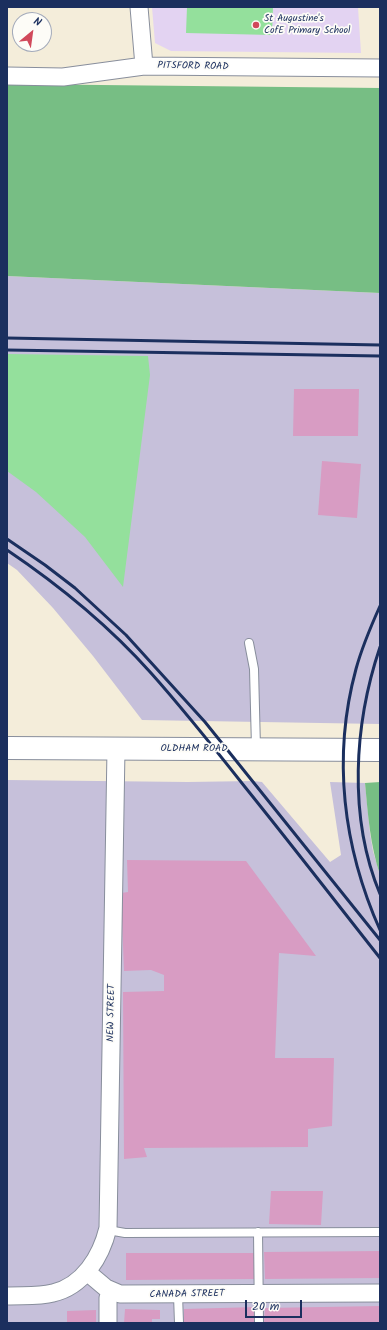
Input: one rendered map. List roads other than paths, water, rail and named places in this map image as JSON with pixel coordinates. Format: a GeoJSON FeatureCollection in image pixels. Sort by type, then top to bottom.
{"type":"FeatureCollection","features":[{"type":"Feature","properties":{"kind":"highway","name":"OLDHAM ROAD"},"geometry":{"type":"LineString","coordinates":[[7,748],[380,750]]}},
{"type":"Feature","properties":{"kind":"street"},"geometry":{"type":"LineString","coordinates":[[139,7],[144,66]]}},
{"type":"Feature","properties":{"kind":"street","name":"PITSFORD ROAD"},"geometry":{"type":"LineString","coordinates":[[7,76],[63,77],[144,66],[380,68]]}},
{"type":"Feature","properties":{"kind":"street","name":"NEW STREET"},"geometry":{"type":"LineString","coordinates":[[87,1272],[105,1243],[108,1230],[116,749]]}},
{"type":"Feature","properties":{"kind":"street"},"geometry":{"type":"LineString","coordinates":[[7,1296],[54,1293],[77,1281],[87,1272]]}},
{"type":"Feature","properties":{"kind":"street","name":"CANADA STREET"},"geometry":{"type":"LineString","coordinates":[[87,1272],[110,1290],[126,1294],[178,1295],[380,1293]]}},
{"type":"Feature","properties":{"kind":"street"},"geometry":{"type":"LineString","coordinates":[[108,1323],[108,1298],[110,1290]]}},
{"type":"Feature","properties":{"kind":"lane"},"geometry":{"type":"LineString","coordinates":[[249,643],[254,670],[256,749]]}},
{"type":"Feature","properties":{"kind":"lane"},"geometry":{"type":"LineString","coordinates":[[108,1230],[124,1233],[380,1232]]}},
{"type":"Feature","properties":{"kind":"lane"},"geometry":{"type":"LineString","coordinates":[[258,1232],[259,1323]]}},
{"type":"Feature","properties":{"kind":"lane"},"geometry":{"type":"LineString","coordinates":[[178,1295],[179,1323]]}},
{"type":"Feature","properties":{"kind":"railway"},"geometry":{"type":"LineString","coordinates":[[7,338],[380,345]]}},
{"type":"Feature","properties":{"kind":"railway"},"geometry":{"type":"LineString","coordinates":[[7,350],[380,356]]}},
{"type":"Feature","properties":{"kind":"railway"},"geometry":{"type":"LineString","coordinates":[[7,539],[75,588],[126,635],[205,722],[380,940]]}},
{"type":"Feature","properties":{"kind":"railway"},"geometry":{"type":"LineString","coordinates":[[7,550],[46,577],[83,607],[118,639],[151,673],[211,744],[380,958]]}},
{"type":"Feature","properties":{"kind":"railway"},"geometry":{"type":"LineString","coordinates":[[380,606],[356,669],[344,735],[343,768],[345,801],[357,867],[367,899],[380,930]]}},
{"type":"Feature","properties":{"kind":"railway"},"geometry":{"type":"LineString","coordinates":[[380,647],[371,677],[365,707],[360,739],[358,770],[359,802],[363,834],[370,864],[380,894]]}},
{"type":"Feature","properties":{"kind":"place","name":"St Augustine's CofE Primary School"},"geometry":{"type":"Point","coordinates":[256,25]}}]}
